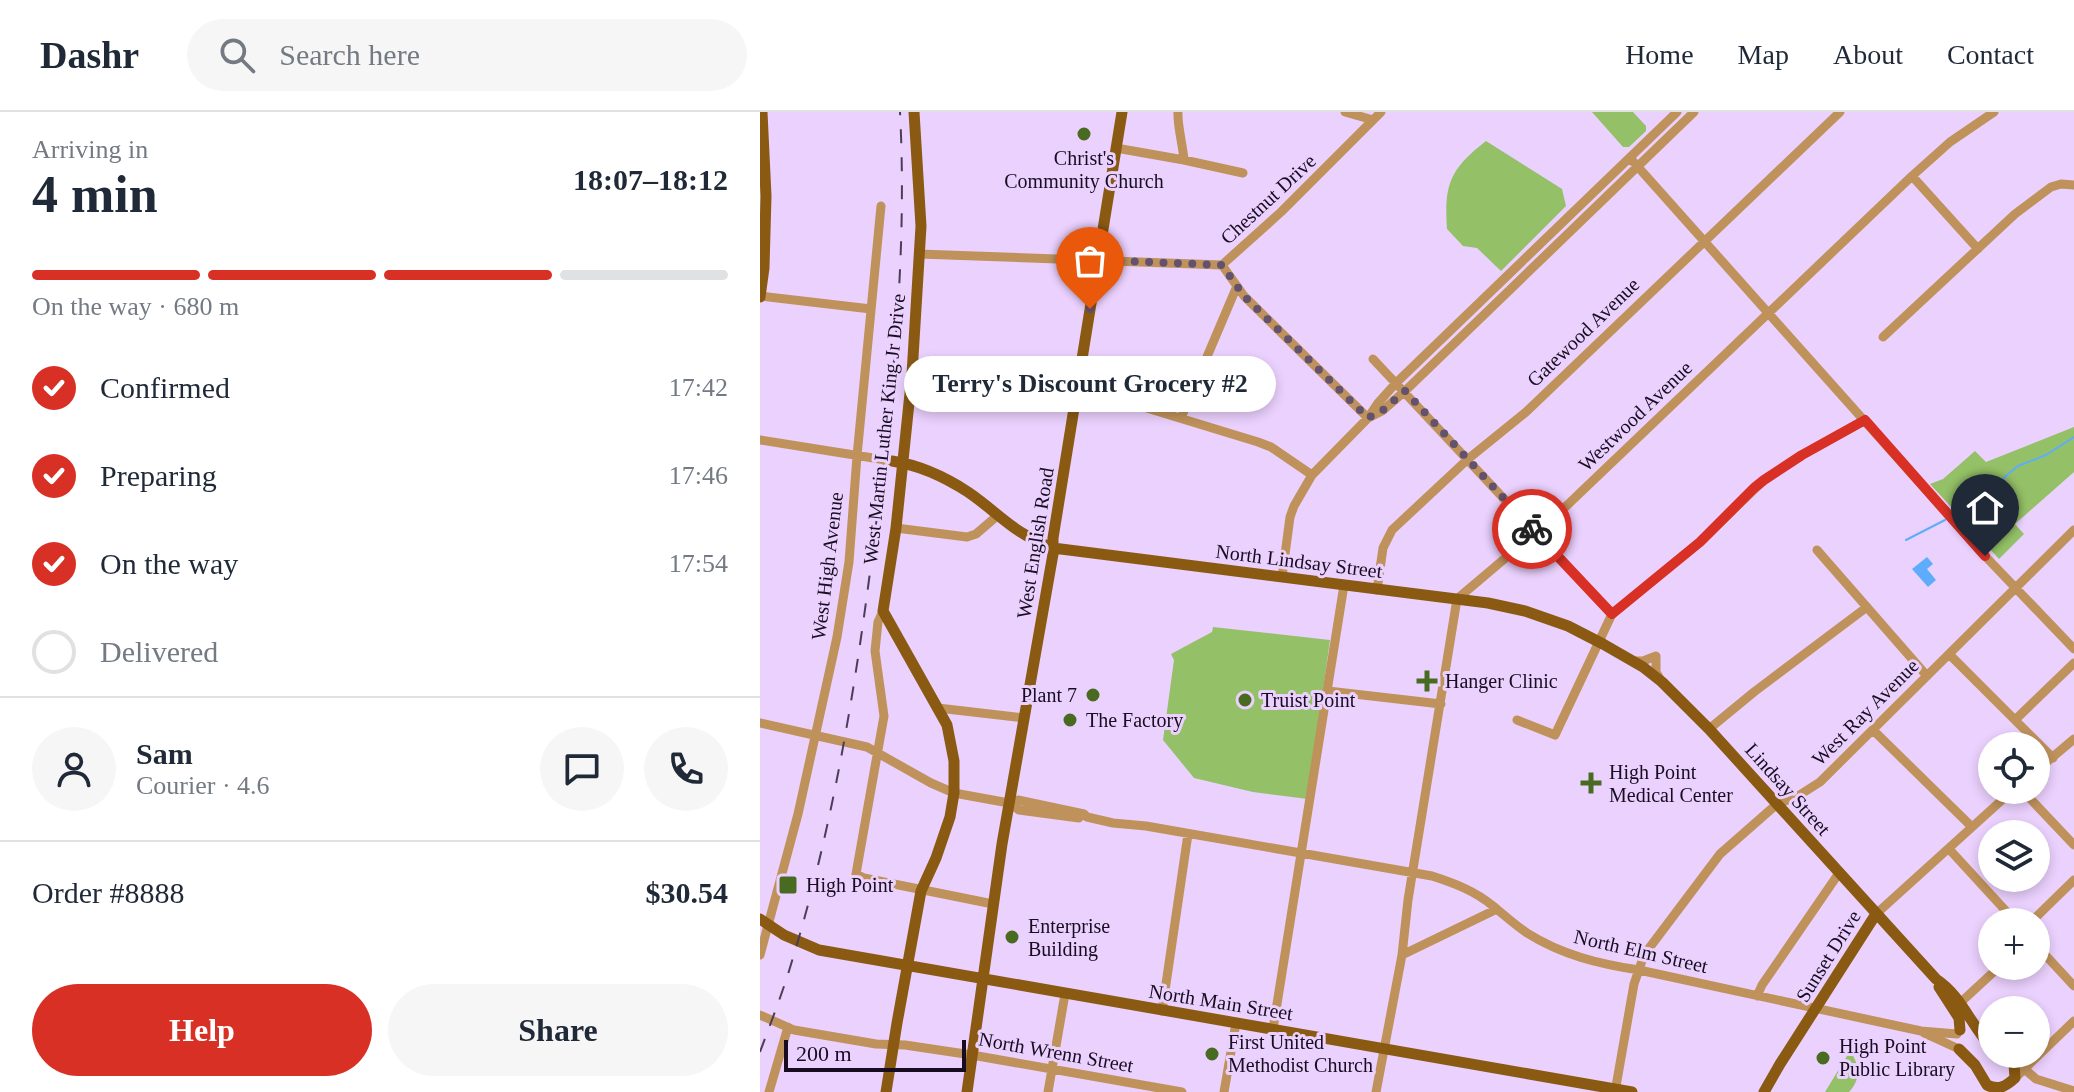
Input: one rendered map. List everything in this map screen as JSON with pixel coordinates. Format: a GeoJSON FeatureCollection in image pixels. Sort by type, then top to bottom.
{"type":"FeatureCollection","features":[{"type":"Feature","properties":{"kind":"main road"},"geometry":{"type":"LineString","coordinates":[[760,296],[762,112]]}},
{"type":"Feature","properties":{"kind":"main road","name":"West Martin Luther King Jr Drive"},"geometry":{"type":"LineString","coordinates":[[883,611],[896,528],[898,462],[912,374],[921,200],[914,112]]}},
{"type":"Feature","properties":{"kind":"main road","name":"West English Road"},"geometry":{"type":"LineString","coordinates":[[967,1092],[993,904],[1122,112]]}},
{"type":"Feature","properties":{"kind":"main road","name":"North Lindsay Street"},"geometry":{"type":"LineString","coordinates":[[898,462],[953,483],[1033,541],[1053,548],[1524,610],[1598,641]]}},
{"type":"Feature","properties":{"kind":"main road"},"geometry":{"type":"LineString","coordinates":[[883,611],[947,725],[952,745],[954,793],[944,838],[921,891],[886,1092]]}},
{"type":"Feature","properties":{"kind":"main road","name":"Lindsay Street"},"geometry":{"type":"LineString","coordinates":[[1598,641],[1662,682],[1709,729],[1936,979],[1959,1018],[1958,1032]]}},
{"type":"Feature","properties":{"kind":"main road","name":"Sunset Drive"},"geometry":{"type":"LineString","coordinates":[[1764,1092],[1876,914]]}},
{"type":"Feature","properties":{"kind":"main road","name":"North Main Street"},"geometry":{"type":"LineString","coordinates":[[764,922],[784,935],[819,950],[1632,1092]]}},
{"type":"Feature","properties":{"kind":"main road","name":"Lindsay Street"},"geometry":{"type":"LineString","coordinates":[[1936,979],[1960,1003],[1978,1032]]}},
{"type":"Feature","properties":{"kind":"main road"},"geometry":{"type":"LineString","coordinates":[[1976,1030],[1971,1028],[1958,1032],[1955,1042],[1975,1065],[1987,1088],[2008,1085],[2019,1068]]}},
{"type":"Feature","properties":{"kind":"street"},"geometry":{"type":"LineString","coordinates":[[1178,112],[1184,160]]}},
{"type":"Feature","properties":{"kind":"street"},"geometry":{"type":"LineString","coordinates":[[1345,112],[1373,120]]}},
{"type":"Feature","properties":{"kind":"street","name":"Chestnut Drive"},"geometry":{"type":"LineString","coordinates":[[919,254],[1222,265],[1281,212],[1381,112]]}},
{"type":"Feature","properties":{"kind":"street"},"geometry":{"type":"LineString","coordinates":[[1282,577],[1290,517],[1312,475],[1368,418],[1396,383],[1677,112]]}},
{"type":"Feature","properties":{"kind":"street"},"geometry":{"type":"LineString","coordinates":[[1368,418],[1382,411],[1405,391],[1694,112]]}},
{"type":"Feature","properties":{"kind":"street","name":"Gatewood Avenue"},"geometry":{"type":"LineString","coordinates":[[1377,590],[1383,548],[1390,534],[1468,459],[1526,412],[1840,112]]}},
{"type":"Feature","properties":{"kind":"street","name":"Westwood Avenue"},"geometry":{"type":"LineString","coordinates":[[1457,599],[1536,533],[1619,457],[1912,176],[1959,136],[1994,112]]}},
{"type":"Feature","properties":{"kind":"street"},"geometry":{"type":"LineString","coordinates":[[1116,148],[1243,173]]}},
{"type":"Feature","properties":{"kind":"street"},"geometry":{"type":"LineString","coordinates":[[1630,158],[1985,556],[2074,649]]}},
{"type":"Feature","properties":{"kind":"street"},"geometry":{"type":"LineString","coordinates":[[1912,176],[1978,249]]}},
{"type":"Feature","properties":{"kind":"street"},"geometry":{"type":"LineString","coordinates":[[1883,337],[2015,214],[2051,187],[2074,185]]}},
{"type":"Feature","properties":{"kind":"street","name":"West High Avenue"},"geometry":{"type":"LineString","coordinates":[[760,955],[764,922],[822,737],[849,562],[881,206]]}},
{"type":"Feature","properties":{"kind":"street"},"geometry":{"type":"LineString","coordinates":[[1222,265],[1244,296],[1368,418]]}},
{"type":"Feature","properties":{"kind":"street"},"geometry":{"type":"LineString","coordinates":[[1181,418],[1237,286]]}},
{"type":"Feature","properties":{"kind":"street"},"geometry":{"type":"LineString","coordinates":[[760,296],[871,309]]}},
{"type":"Feature","properties":{"kind":"street"},"geometry":{"type":"LineString","coordinates":[[1373,359],[1612,614]]}},
{"type":"Feature","properties":{"kind":"street"},"geometry":{"type":"LineString","coordinates":[[912,374],[998,369],[1057,385],[1078,387],[1271,447],[1312,475]]}},
{"type":"Feature","properties":{"kind":"street"},"geometry":{"type":"LineString","coordinates":[[934,375],[996,391],[1057,385]]}},
{"type":"Feature","properties":{"kind":"street"},"geometry":{"type":"LineString","coordinates":[[1517,720],[1555,735],[1612,614],[1700,542],[1764,480],[1865,420]]}},
{"type":"Feature","properties":{"kind":"street"},"geometry":{"type":"LineString","coordinates":[[760,440],[898,462]]}},
{"type":"Feature","properties":{"kind":"street"},"geometry":{"type":"LineString","coordinates":[[896,528],[967,537],[976,534],[997,516]]}},
{"type":"Feature","properties":{"kind":"street","name":"West Ray Avenue"},"geometry":{"type":"LineString","coordinates":[[1615,1090],[1634,984],[1644,955],[1720,854],[1777,804],[1798,796],[1820,782],[2074,530]]}},
{"type":"Feature","properties":{"kind":"street"},"geometry":{"type":"LineString","coordinates":[[1817,550],[1927,676]]}},
{"type":"Feature","properties":{"kind":"street"},"geometry":{"type":"LineString","coordinates":[[1273,1029],[1344,585]]}},
{"type":"Feature","properties":{"kind":"street"},"geometry":{"type":"LineString","coordinates":[[1376,1092],[1402,955],[1457,599]]}},
{"type":"Feature","properties":{"kind":"street"},"geometry":{"type":"LineString","coordinates":[[1709,729],[1867,607]]}},
{"type":"Feature","properties":{"kind":"street"},"geometry":{"type":"LineString","coordinates":[[883,611],[878,622],[876,645],[884,716],[856,874],[921,891],[993,904]]}},
{"type":"Feature","properties":{"kind":"street"},"geometry":{"type":"LineString","coordinates":[[876,645],[891,638],[899,640]]}},
{"type":"Feature","properties":{"kind":"street"},"geometry":{"type":"LineString","coordinates":[[1949,654],[2053,758]]}},
{"type":"Feature","properties":{"kind":"street"},"geometry":{"type":"LineString","coordinates":[[2016,719],[2074,663]]}},
{"type":"Feature","properties":{"kind":"street"},"geometry":{"type":"LineString","coordinates":[[1328,691],[1441,704]]}},
{"type":"Feature","properties":{"kind":"street"},"geometry":{"type":"LineString","coordinates":[[938,708],[1024,718]]}},
{"type":"Feature","properties":{"kind":"street","name":"North Elm Street"},"geometry":{"type":"LineString","coordinates":[[760,723],[879,751],[931,783],[954,793],[1009,803],[1018,800],[1113,823],[1146,826],[1413,873],[1459,885],[1478,895],[1526,932],[1561,951],[1594,962],[1921,1031]]}},
{"type":"Feature","properties":{"kind":"street"},"geometry":{"type":"LineString","coordinates":[[1873,730],[1972,827]]}},
{"type":"Feature","properties":{"kind":"street"},"geometry":{"type":"LineString","coordinates":[[2050,760],[2074,739]]}},
{"type":"Feature","properties":{"kind":"street","name":"Sunset Drive"},"geometry":{"type":"LineString","coordinates":[[1876,914],[1997,804]]}},
{"type":"Feature","properties":{"kind":"street"},"geometry":{"type":"LineString","coordinates":[[2035,804],[2074,845]]}},
{"type":"Feature","properties":{"kind":"street"},"geometry":{"type":"LineString","coordinates":[[1162,1011],[1188,834]]}},
{"type":"Feature","properties":{"kind":"street"},"geometry":{"type":"LineString","coordinates":[[1949,849],[2003,908]]}},
{"type":"Feature","properties":{"kind":"street"},"geometry":{"type":"LineString","coordinates":[[1757,996],[1839,873]]}},
{"type":"Feature","properties":{"kind":"street"},"geometry":{"type":"LineString","coordinates":[[2045,908],[2074,880]]}},
{"type":"Feature","properties":{"kind":"street"},"geometry":{"type":"LineString","coordinates":[[1402,955],[1497,909]]}},
{"type":"Feature","properties":{"kind":"street"},"geometry":{"type":"LineString","coordinates":[[2050,960],[2074,986]]}},
{"type":"Feature","properties":{"kind":"street"},"geometry":{"type":"LineString","coordinates":[[1960,1003],[1985,980]]}},
{"type":"Feature","properties":{"kind":"street"},"geometry":{"type":"LineString","coordinates":[[1048,1092],[1065,994]]}},
{"type":"Feature","properties":{"kind":"street","name":"North Wrenn Street"},"geometry":{"type":"LineString","coordinates":[[760,1015],[785,1026],[876,1044],[972,1055],[1182,1092]]}},
{"type":"Feature","properties":{"kind":"street"},"geometry":{"type":"LineString","coordinates":[[2050,1044],[2074,1021]]}},
{"type":"Feature","properties":{"kind":"street"},"geometry":{"type":"LineString","coordinates":[[1224,1092],[1236,1023]]}},
{"type":"Feature","properties":{"kind":"street"},"geometry":{"type":"LineString","coordinates":[[769,1092],[785,1026]]}},
{"type":"Feature","properties":{"kind":"street"},"geometry":{"type":"LineString","coordinates":[[1921,1031],[1958,1032]]}},
{"type":"Feature","properties":{"kind":"street"},"geometry":{"type":"LineString","coordinates":[[1921,1031],[1958,1049]]}},
{"type":"Feature","properties":{"kind":"street"},"geometry":{"type":"LineString","coordinates":[[2021,1068],[2036,1079],[2074,1091]]}},
{"type":"Feature","properties":{"kind":"green space"},"geometry":{"type":"Polygon","coordinates":[[[1592,112],[1633,112],[1646,126],[1646,131],[1629,147],[1623,147],[1592,112]]]}},
{"type":"Feature","properties":{"kind":"green space"},"geometry":{"type":"Polygon","coordinates":[[[1486,141],[1562,189],[1566,206],[1501,271],[1477,248],[1463,246],[1447,229],[1447,200],[1452,179],[1464,160],[1486,141]]]}},
{"type":"Feature","properties":{"kind":"green space"},"geometry":{"type":"Polygon","coordinates":[[[2074,427],[2074,472],[2015,524],[2024,534],[1999,559],[1930,484],[1943,479],[1975,451],[1986,462],[2074,427]]]}},
{"type":"Feature","properties":{"kind":"green space","name":"Truist Point"},"geometry":{"type":"Polygon","coordinates":[[[1213,627],[1330,640],[1308,799],[1253,792],[1194,778],[1163,740],[1174,660],[1171,654],[1212,632],[1213,627]]]}},
{"type":"Feature","properties":{"kind":"green space"},"geometry":{"type":"Polygon","coordinates":[[[1850,1051],[1858,1072],[1853,1087],[1849,1092],[1825,1092],[1850,1051]]]}},
{"type":"Feature","properties":{"kind":"water"},"geometry":{"type":"Polygon","coordinates":[[[1927,557],[1933,564],[1927,569],[1936,580],[1928,587],[1912,569],[1927,557]]]}},
{"type":"Feature","properties":{"kind":"waterway"},"geometry":{"type":"LineString","coordinates":[[1957,511],[1997,485],[2018,466],[2046,455],[2074,437]]}},
{"type":"Feature","properties":{"kind":"waterway"},"geometry":{"type":"LineString","coordinates":[[1906,540],[1945,520]]}},
{"type":"Feature","properties":{"kind":"railway"},"geometry":{"type":"LineString","coordinates":[[760,1052],[808,906],[844,740],[862,628],[883,466],[898,314],[902,213],[900,112]]}},
{"type":"Feature","properties":{"kind":"way so far"},"geometry":{"type":"LineString","coordinates":[[1090,309],[1098,260],[1222,265],[1244,296],[1368,418],[1382,411],[1405,391],[1532,529]]}},
{"type":"Feature","properties":{"kind":"place","name":"Christ's Community Church"},"geometry":{"type":"Point","coordinates":[1084,134]}},
{"type":"Feature","properties":{"kind":"place","name":"Terry's Discount Grocery #2"},"geometry":{"type":"Point","coordinates":[1090,309]}},
{"type":"Feature","properties":{"kind":"place","name":"Hanger Clinic"},"geometry":{"type":"Point","coordinates":[1427,681]}},
{"type":"Feature","properties":{"kind":"place","name":"Plant 7"},"geometry":{"type":"Point","coordinates":[1093,695]}},
{"type":"Feature","properties":{"kind":"place","name":"Truist Point"},"geometry":{"type":"Point","coordinates":[1245,700]}},
{"type":"Feature","properties":{"kind":"place","name":"The Factory"},"geometry":{"type":"Point","coordinates":[1070,720]}},
{"type":"Feature","properties":{"kind":"place","name":"High Point Medical Center"},"geometry":{"type":"Point","coordinates":[1591,783]}},
{"type":"Feature","properties":{"kind":"place","name":"High Point"},"geometry":{"type":"Point","coordinates":[788,885]}},
{"type":"Feature","properties":{"kind":"place","name":"Enterprise Building"},"geometry":{"type":"Point","coordinates":[1012,937]}},
{"type":"Feature","properties":{"kind":"place","name":"First United Methodist Church"},"geometry":{"type":"Point","coordinates":[1212,1054]}},
{"type":"Feature","properties":{"kind":"place","name":"High Point Public Library"},"geometry":{"type":"Point","coordinates":[1823,1058]}},
{"type":"Feature","properties":{"kind":"route"},"geometry":{"type":"LineString","coordinates":[[1532,529],[1612,614],[1700,542],[1764,480],[1865,420],[1985,556]]}}]}
